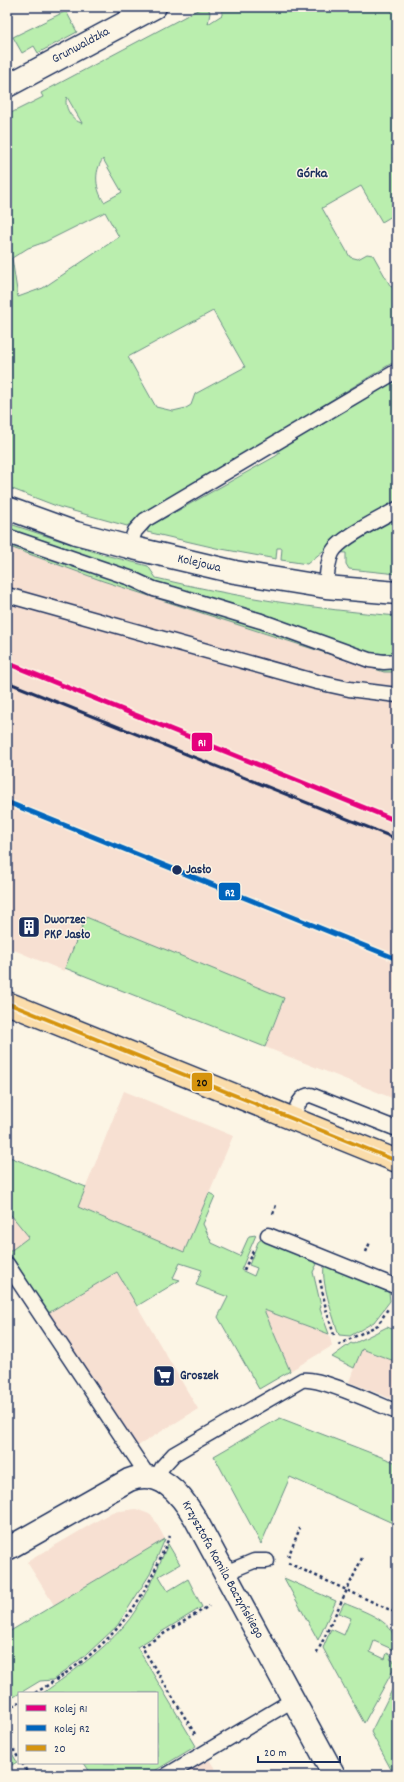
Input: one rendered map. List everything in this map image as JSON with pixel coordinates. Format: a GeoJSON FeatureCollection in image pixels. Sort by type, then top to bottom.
{"type":"FeatureCollection","features":[{"type":"Feature","properties":{"kind":"main road"},"geometry":{"type":"LineString","coordinates":[[7,1003],[397,1161]]}},
{"type":"Feature","properties":{"kind":"street","name":"Grunwaldzka"},"geometry":{"type":"LineString","coordinates":[[7,86],[155,7]]}},
{"type":"Feature","properties":{"kind":"street","name":"Kolejowa"},"geometry":{"type":"LineString","coordinates":[[7,508],[76,533],[235,572],[326,587],[397,593]]}},
{"type":"Feature","properties":{"kind":"street"},"geometry":{"type":"LineString","coordinates":[[7,1549],[129,1480],[152,1477]]}},
{"type":"Feature","properties":{"kind":"street","name":"Krzysztofa Kamila Baczyńskiego"},"geometry":{"type":"LineString","coordinates":[[152,1477],[179,1494],[186,1502],[334,1775]]}},
{"type":"Feature","properties":{"kind":"lane"},"geometry":{"type":"LineString","coordinates":[[129,547],[135,531],[145,520],[397,371]]}},
{"type":"Feature","properties":{"kind":"lane"},"geometry":{"type":"LineString","coordinates":[[326,587],[330,559],[336,547],[352,535],[397,509]]}},
{"type":"Feature","properties":{"kind":"lane"},"geometry":{"type":"LineString","coordinates":[[7,536],[130,578],[154,589],[261,621],[369,660],[384,662],[397,661]]}},
{"type":"Feature","properties":{"kind":"lane"},"geometry":{"type":"LineString","coordinates":[[7,595],[317,682],[349,689],[397,695]]}},
{"type":"Feature","properties":{"kind":"lane"},"geometry":{"type":"LineString","coordinates":[[293,1119],[300,1101],[304,1096],[311,1095],[397,1129]]}},
{"type":"Feature","properties":{"kind":"lane"},"geometry":{"type":"LineString","coordinates":[[268,1235],[397,1287]]}},
{"type":"Feature","properties":{"kind":"lane","name":"Krzysztofa Kamila Baczyńskiego"},"geometry":{"type":"LineString","coordinates":[[7,1264],[152,1477]]}},
{"type":"Feature","properties":{"kind":"lane"},"geometry":{"type":"LineString","coordinates":[[152,1477],[174,1454],[302,1380],[307,1379],[327,1384],[397,1412]]}},
{"type":"Feature","properties":{"kind":"lane"},"geometry":{"type":"LineString","coordinates":[[225,1573],[249,1562],[267,1561]]}},
{"type":"Feature","properties":{"kind":"lane"},"geometry":{"type":"LineString","coordinates":[[167,1775],[292,1700]]}},
{"type":"Feature","properties":{"kind":"path"},"geometry":{"type":"LineString","coordinates":[[338,1345],[378,1325],[393,1300]]}},
{"type":"Feature","properties":{"kind":"path"},"geometry":{"type":"LineString","coordinates":[[326,1309],[334,1335]]}},
{"type":"Feature","properties":{"kind":"path"},"geometry":{"type":"LineString","coordinates":[[37,1692],[57,1680],[88,1656],[110,1638],[122,1624],[154,1573],[170,1536]]}},
{"type":"Feature","properties":{"kind":"path"},"geometry":{"type":"LineString","coordinates":[[317,1653],[363,1556]]}},
{"type":"Feature","properties":{"kind":"path"},"geometry":{"type":"LineString","coordinates":[[286,1562],[347,1588],[397,1613]]}},
{"type":"Feature","properties":{"kind":"path"},"geometry":{"type":"LineString","coordinates":[[198,1738],[142,1647],[209,1606]]}},
{"type":"Feature","properties":{"kind":"path"},"geometry":{"type":"LineString","coordinates":[[7,1709],[18,1703]]}},
{"type":"Feature","properties":{"kind":"path"},"geometry":{"type":"LineString","coordinates":[[7,1739],[18,1757]]}},
{"type":"Feature","properties":{"kind":"path"},"geometry":{"type":"LineString","coordinates":[[23,1764],[29,1775]]}},
{"type":"Feature","properties":{"kind":"shaded area"},"geometry":{"type":"Polygon","coordinates":[[[7,546],[103,581],[384,672],[397,672],[397,1100],[265,1047],[284,1000],[86,917],[64,971],[7,947],[7,546]]]}},
{"type":"Feature","properties":{"kind":"shaded area"},"geometry":{"type":"Polygon","coordinates":[[[124,1091],[233,1136],[184,1252],[78,1207],[124,1091]]]}},
{"type":"Feature","properties":{"kind":"shaded area"},"geometry":{"type":"Polygon","coordinates":[[[7,1210],[29,1237],[9,1252],[7,1249],[7,1210]]]}},
{"type":"Feature","properties":{"kind":"shaded area"},"geometry":{"type":"Polygon","coordinates":[[[117,1272],[198,1409],[136,1447],[48,1313],[117,1272]]]}},
{"type":"Feature","properties":{"kind":"shaded area"},"geometry":{"type":"Polygon","coordinates":[[[264,1310],[329,1334],[332,1346],[290,1371],[264,1310]]]}},
{"type":"Feature","properties":{"kind":"shaded area"},"geometry":{"type":"Polygon","coordinates":[[[361,1349],[397,1362],[397,1401],[349,1382],[361,1349]]]}},
{"type":"Feature","properties":{"kind":"shaded area"},"geometry":{"type":"Polygon","coordinates":[[[136,1509],[153,1517],[165,1539],[54,1605],[27,1562],[112,1512],[136,1509]]]}},
{"type":"Feature","properties":{"kind":"shaded area"},"geometry":{"type":"Polygon","coordinates":[[[208,1758],[219,1775],[181,1775],[208,1758]]]}},
{"type":"Feature","properties":{"kind":"green space"},"geometry":{"type":"Polygon","coordinates":[[[203,7],[208,7],[210,13],[208,24],[222,15],[222,7],[397,7],[397,213],[382,222],[361,186],[322,208],[350,257],[358,259],[367,254],[373,255],[391,287],[397,285],[397,360],[312,412],[314,414],[157,505],[127,526],[59,507],[7,487],[7,115],[43,97],[41,93],[203,7]],[[67,97],[66,101],[69,113],[78,122],[82,123],[67,97]],[[103,159],[100,164],[97,181],[99,192],[104,202],[122,192],[103,159]],[[105,212],[45,242],[28,248],[12,258],[18,297],[43,288],[119,237],[105,212]],[[213,311],[128,357],[156,407],[173,411],[186,408],[191,405],[195,394],[245,367],[213,311]]]}},
{"type":"Feature","properties":{"kind":"green space"},"geometry":{"type":"Polygon","coordinates":[[[66,11],[77,32],[38,53],[34,46],[22,53],[13,37],[66,11]]]}},
{"type":"Feature","properties":{"kind":"green space"},"geometry":{"type":"Polygon","coordinates":[[[397,380],[397,574],[349,569],[346,564],[346,553],[323,551],[307,564],[281,560],[282,548],[277,548],[276,559],[216,548],[147,532],[151,523],[154,524],[276,456],[280,453],[274,450],[397,380]]]}},
{"type":"Feature","properties":{"kind":"green space"},"geometry":{"type":"Polygon","coordinates":[[[7,523],[101,554],[148,566],[156,578],[275,602],[397,616],[397,654],[369,653],[302,631],[262,613],[219,603],[7,533],[7,523]]]}},
{"type":"Feature","properties":{"kind":"green space"},"geometry":{"type":"Polygon","coordinates":[[[7,539],[380,668],[397,668],[397,672],[384,672],[103,581],[7,546],[7,539]]]}},
{"type":"Feature","properties":{"kind":"green space"},"geometry":{"type":"Polygon","coordinates":[[[86,917],[284,998],[265,1047],[65,968],[86,917]]]}},
{"type":"Feature","properties":{"kind":"green space"},"geometry":{"type":"Polygon","coordinates":[[[7,1156],[86,1187],[78,1207],[184,1252],[209,1193],[215,1196],[203,1224],[212,1243],[240,1256],[249,1236],[256,1235],[241,1270],[254,1276],[257,1268],[249,1265],[258,1242],[263,1238],[318,1262],[313,1272],[321,1306],[320,1309],[329,1334],[264,1310],[290,1371],[259,1389],[218,1317],[228,1297],[196,1285],[202,1270],[180,1263],[173,1278],[180,1280],[137,1306],[117,1272],[48,1313],[9,1252],[29,1237],[7,1210],[7,1156]]]}},
{"type":"Feature","properties":{"kind":"green space"},"geometry":{"type":"Polygon","coordinates":[[[325,1263],[389,1292],[390,1301],[374,1322],[350,1336],[339,1335],[325,1288],[325,1263]]]}},
{"type":"Feature","properties":{"kind":"green space"},"geometry":{"type":"Polygon","coordinates":[[[387,1327],[397,1331],[397,1362],[362,1349],[354,1368],[332,1357],[351,1343],[353,1344],[387,1327]]]}},
{"type":"Feature","properties":{"kind":"green space"},"geometry":{"type":"Polygon","coordinates":[[[280,1418],[397,1463],[397,1525],[290,1477],[261,1544],[214,1456],[280,1418]]]}},
{"type":"Feature","properties":{"kind":"green space"},"geometry":{"type":"Polygon","coordinates":[[[165,1539],[150,1574],[117,1626],[87,1654],[53,1680],[40,1681],[22,1692],[18,1692],[18,1694],[7,1701],[7,1633],[165,1539]]]}},
{"type":"Feature","properties":{"kind":"green space"},"geometry":{"type":"Polygon","coordinates":[[[168,1544],[180,1564],[159,1576],[168,1591],[188,1579],[202,1607],[137,1647],[196,1746],[148,1775],[92,1775],[85,1764],[158,1764],[158,1692],[44,1692],[95,1654],[123,1627],[143,1598],[168,1544]]]}},
{"type":"Feature","properties":{"kind":"green space"},"geometry":{"type":"Polygon","coordinates":[[[284,1578],[336,1601],[318,1640],[284,1578]]]}},
{"type":"Feature","properties":{"kind":"green space"},"geometry":{"type":"Polygon","coordinates":[[[344,1603],[379,1619],[392,1632],[395,1640],[394,1650],[374,1641],[370,1652],[385,1659],[387,1653],[392,1656],[390,1659],[397,1663],[364,1723],[323,1648],[331,1629],[344,1635],[351,1618],[339,1613],[344,1603]]]}},
{"type":"Feature","properties":{"kind":"green space"},"geometry":{"type":"Polygon","coordinates":[[[397,1680],[397,1775],[394,1775],[371,1732],[397,1680]]]}},
{"type":"Feature","properties":{"kind":"green space"},"geometry":{"type":"Polygon","coordinates":[[[7,1745],[17,1762],[7,1768],[7,1745]]]}},
{"type":"Feature","properties":{"kind":"railway"},"geometry":{"type":"LineString","coordinates":[[7,663],[397,821]]}},
{"type":"Feature","properties":{"kind":"railway"},"geometry":{"type":"LineString","coordinates":[[7,682],[397,839]]}},
{"type":"Feature","properties":{"kind":"rail line","name":"R1"},"geometry":{"type":"LineString","coordinates":[[7,663],[397,821]]}},
{"type":"Feature","properties":{"kind":"rail line","name":"R2"},"geometry":{"type":"LineString","coordinates":[[7,802],[397,959]]}},
{"type":"Feature","properties":{"kind":"transit line","name":"20"},"geometry":{"type":"LineString","coordinates":[[7,1003],[397,1161]]}},
{"type":"Feature","properties":{"kind":"place","name":"Jasło"},"geometry":{"type":"Point","coordinates":[177,870]}},
{"type":"Feature","properties":{"kind":"place","name":"Dworzec PKP Jasło"},"geometry":{"type":"Point","coordinates":[29,927]}},
{"type":"Feature","properties":{"kind":"place","name":"Groszek"},"geometry":{"type":"Point","coordinates":[164,1376]}},
{"type":"Feature","properties":{"kind":"district","name":"Górka"},"geometry":{"type":"Point","coordinates":[312,174]}}]}
